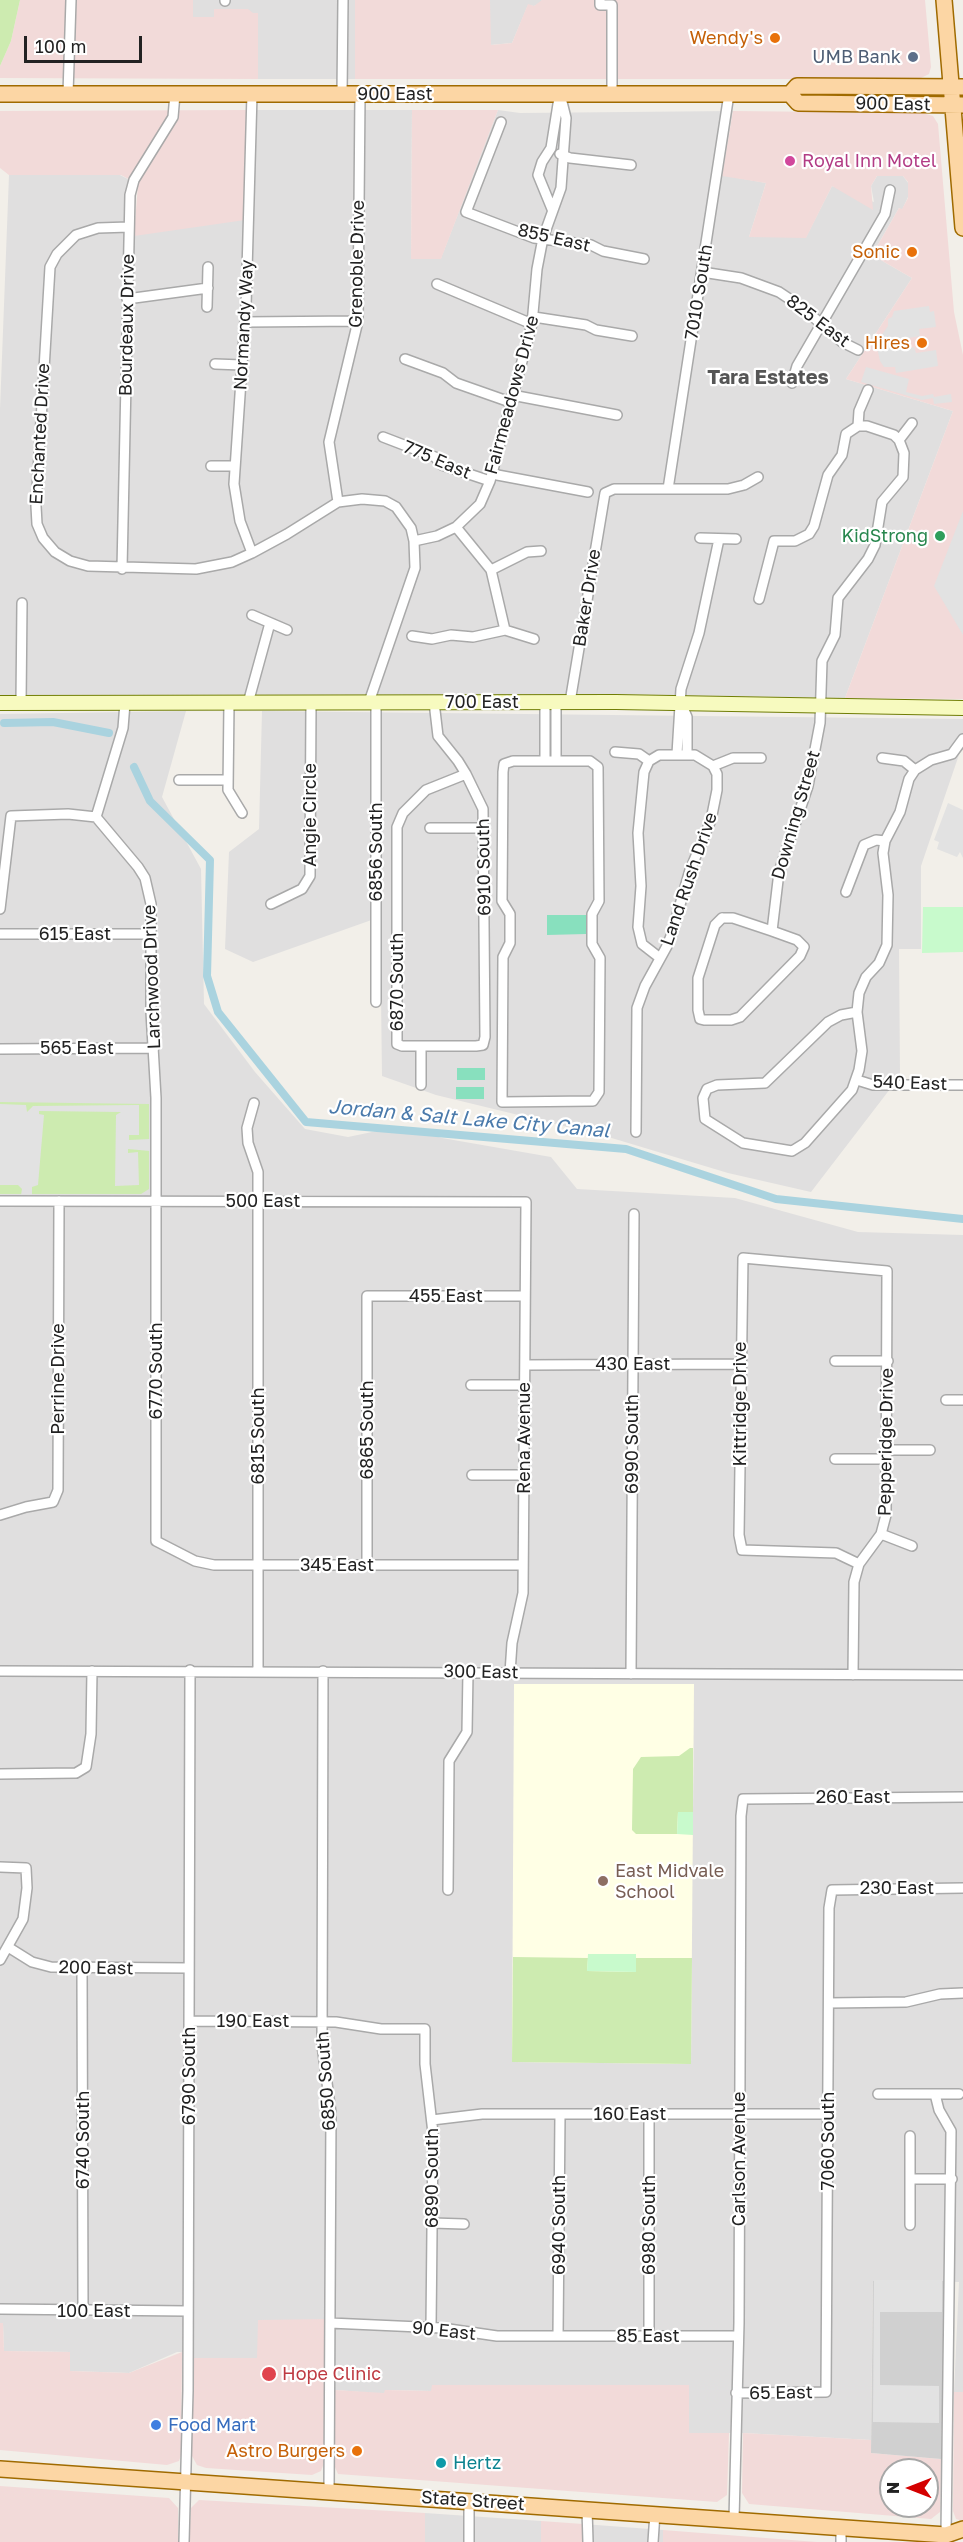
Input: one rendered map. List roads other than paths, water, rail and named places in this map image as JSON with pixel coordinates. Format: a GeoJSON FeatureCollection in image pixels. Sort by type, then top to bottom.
{"type":"FeatureCollection","features":[{"type":"Feature","properties":{"kind":"main road"},"geometry":{"type":"LineString","coordinates":[[944,0],[958,87],[963,228]]}},
{"type":"Feature","properties":{"kind":"main road","name":"900 East"},"geometry":{"type":"LineString","coordinates":[[790,94],[797,86],[958,87]]}},
{"type":"Feature","properties":{"kind":"main road","name":"900 East"},"geometry":{"type":"LineString","coordinates":[[0,94],[790,94],[798,103],[958,104]]}},
{"type":"Feature","properties":{"kind":"main road","name":"State Street"},"geometry":{"type":"LineString","coordinates":[[0,2469],[734,2519],[841,2535],[951,2539],[963,2529]]}},
{"type":"Feature","properties":{"kind":"street"},"geometry":{"type":"LineString","coordinates":[[68,94],[70,0]]}},
{"type":"Feature","properties":{"kind":"street"},"geometry":{"type":"LineString","coordinates":[[342,94],[343,0]]}},
{"type":"Feature","properties":{"kind":"street"},"geometry":{"type":"LineString","coordinates":[[600,0],[600,5],[612,5],[612,94]]}},
{"type":"Feature","properties":{"kind":"street","name":"Bourdeaux Drive"},"geometry":{"type":"LineString","coordinates":[[122,569],[131,188],[173,117],[176,94]]}},
{"type":"Feature","properties":{"kind":"street","name":"Normandy Way"},"geometry":{"type":"LineString","coordinates":[[252,94],[252,166],[245,322],[235,466],[236,504],[252,553]]}},
{"type":"Feature","properties":{"kind":"street","name":"Grenoble Drive"},"geometry":{"type":"LineString","coordinates":[[338,502],[330,453],[330,430],[357,321],[360,94]]}},
{"type":"Feature","properties":{"kind":"street"},"geometry":{"type":"LineString","coordinates":[[552,209],[538,175],[550,148],[560,94]]}},
{"type":"Feature","properties":{"kind":"street","name":"Fairmeadows Drive"},"geometry":{"type":"LineString","coordinates":[[414,541],[437,536],[456,527],[480,504],[491,478],[533,321],[537,269],[543,238],[561,189],[566,118],[560,94]]}},
{"type":"Feature","properties":{"kind":"street","name":"7010 South"},"geometry":{"type":"LineString","coordinates":[[668,489],[729,94]]}},
{"type":"Feature","properties":{"kind":"street","name":"855 East"},"geometry":{"type":"LineString","coordinates":[[501,122],[466,212],[534,238],[591,245],[603,251],[644,259]]}},
{"type":"Feature","properties":{"kind":"street"},"geometry":{"type":"LineString","coordinates":[[550,148],[564,156],[631,165]]}},
{"type":"Feature","properties":{"kind":"street"},"geometry":{"type":"LineString","coordinates":[[792,383],[797,366],[885,214],[891,190]]}},
{"type":"Feature","properties":{"kind":"street","name":"Enchanted Drive"},"geometry":{"type":"LineString","coordinates":[[129,227],[98,228],[76,235],[57,254],[50,267],[36,506],[37,525],[43,538],[55,552],[70,561],[88,566],[122,569],[214,567],[252,553],[288,534],[338,502],[374,499],[391,504],[405,516],[414,541],[415,568],[373,702]]}},
{"type":"Feature","properties":{"kind":"street"},"geometry":{"type":"LineString","coordinates":[[207,307],[208,267]]}},
{"type":"Feature","properties":{"kind":"street","name":"825 East"},"geometry":{"type":"LineString","coordinates":[[702,272],[741,278],[779,292],[858,350]]}},
{"type":"Feature","properties":{"kind":"street"},"geometry":{"type":"LineString","coordinates":[[437,284],[533,321],[586,324],[596,330],[632,336]]}},
{"type":"Feature","properties":{"kind":"street"},"geometry":{"type":"LineString","coordinates":[[127,299],[208,288]]}},
{"type":"Feature","properties":{"kind":"street"},"geometry":{"type":"LineString","coordinates":[[245,322],[357,321]]}},
{"type":"Feature","properties":{"kind":"street"},"geometry":{"type":"LineString","coordinates":[[405,359],[443,373],[456,383],[511,399],[567,404],[580,409],[617,415]]}},
{"type":"Feature","properties":{"kind":"street"},"geometry":{"type":"LineString","coordinates":[[215,364],[242,365]]}},
{"type":"Feature","properties":{"kind":"street"},"geometry":{"type":"LineString","coordinates":[[858,426],[859,411],[868,390]]}},
{"type":"Feature","properties":{"kind":"street"},"geometry":{"type":"LineString","coordinates":[[759,599],[774,541],[795,541],[809,534],[814,526],[828,475],[842,454],[846,434],[858,426],[888,432],[899,440],[912,423]]}},
{"type":"Feature","properties":{"kind":"street","name":"775 East"},"geometry":{"type":"LineString","coordinates":[[383,437],[435,457],[442,465],[491,478],[588,492]]}},
{"type":"Feature","properties":{"kind":"street","name":"Downing Street"},"geometry":{"type":"LineString","coordinates":[[772,931],[779,872],[808,786],[822,706],[822,661],[835,635],[838,598],[868,559],[875,545],[882,502],[903,477],[904,453],[899,440]]}},
{"type":"Feature","properties":{"kind":"street"},"geometry":{"type":"LineString","coordinates":[[212,466],[235,466]]}},
{"type":"Feature","properties":{"kind":"street"},"geometry":{"type":"LineString","coordinates":[[668,489],[736,488],[758,477]]}},
{"type":"Feature","properties":{"kind":"street","name":"Baker Drive"},"geometry":{"type":"LineString","coordinates":[[557,702],[605,493],[614,489],[668,489]]}},
{"type":"Feature","properties":{"kind":"street"},"geometry":{"type":"LineString","coordinates":[[456,527],[491,570],[505,630]]}},
{"type":"Feature","properties":{"kind":"street"},"geometry":{"type":"LineString","coordinates":[[700,538],[736,539]]}},
{"type":"Feature","properties":{"kind":"street"},"geometry":{"type":"LineString","coordinates":[[682,754],[687,717],[681,703],[682,683],[699,633],[719,538]]}},
{"type":"Feature","properties":{"kind":"street"},"geometry":{"type":"LineString","coordinates":[[491,570],[527,552],[541,551]]}},
{"type":"Feature","properties":{"kind":"street"},"geometry":{"type":"LineString","coordinates":[[21,703],[22,603]]}},
{"type":"Feature","properties":{"kind":"street"},"geometry":{"type":"LineString","coordinates":[[252,615],[287,630]]}},
{"type":"Feature","properties":{"kind":"street"},"geometry":{"type":"LineString","coordinates":[[248,703],[270,623]]}},
{"type":"Feature","properties":{"kind":"street"},"geometry":{"type":"LineString","coordinates":[[412,636],[432,639],[451,635],[473,637],[505,630],[534,639]]}},
{"type":"Feature","properties":{"kind":"street","name":"6856 South"},"geometry":{"type":"LineString","coordinates":[[373,702],[376,1002]]}},
{"type":"Feature","properties":{"kind":"street","name":"6910 South"},"geometry":{"type":"LineString","coordinates":[[421,1047],[483,1045],[485,828],[483,809],[466,774],[438,736],[434,702]]}},
{"type":"Feature","properties":{"kind":"street"},"geometry":{"type":"LineString","coordinates":[[545,761],[557,702]]}},
{"type":"Feature","properties":{"kind":"street"},"geometry":{"type":"LineString","coordinates":[[556,761],[557,702]]}},
{"type":"Feature","properties":{"kind":"street","name":"700 East"},"geometry":{"type":"LineString","coordinates":[[0,703],[557,702],[963,708]]}},
{"type":"Feature","properties":{"kind":"street"},"geometry":{"type":"LineString","coordinates":[[0,909],[10,816],[68,814],[96,817],[123,728],[125,703]]}},
{"type":"Feature","properties":{"kind":"street"},"geometry":{"type":"LineString","coordinates":[[229,703],[228,790],[242,813]]}},
{"type":"Feature","properties":{"kind":"street","name":"Angie Circle"},"geometry":{"type":"LineString","coordinates":[[271,904],[302,889],[310,876],[310,703]]}},
{"type":"Feature","properties":{"kind":"street"},"geometry":{"type":"LineString","coordinates":[[857,1012],[841,1015],[828,1022],[765,1083],[717,1085],[707,1089],[703,1098],[704,1116],[708,1123],[743,1143],[792,1151],[816,1133],[846,1099],[857,1080],[862,1051],[857,1012],[862,984],[879,963],[886,945],[888,886],[883,853],[885,841],[900,812],[909,779],[915,770],[931,760],[952,754],[963,739]]}},
{"type":"Feature","properties":{"kind":"street"},"geometry":{"type":"LineString","coordinates":[[615,752],[639,754],[649,761]]}},
{"type":"Feature","properties":{"kind":"street"},"geometry":{"type":"LineString","coordinates":[[660,958],[642,944],[638,927],[641,886],[638,817],[644,772],[649,761],[659,755],[682,754],[700,756],[713,766],[733,758],[761,758]]}},
{"type":"Feature","properties":{"kind":"street"},"geometry":{"type":"LineString","coordinates":[[882,758],[904,761],[915,770]]}},
{"type":"Feature","properties":{"kind":"street"},"geometry":{"type":"LineString","coordinates":[[556,761],[594,762],[598,767],[599,901],[592,914],[592,944],[600,958],[599,1092],[593,1101],[502,1102],[502,957],[510,943],[510,914],[502,901],[502,772],[504,764],[508,762],[556,761]]}},
{"type":"Feature","properties":{"kind":"street","name":"Land Rush Drive"},"geometry":{"type":"LineString","coordinates":[[636,1132],[637,1008],[671,936],[690,870],[711,820],[718,782],[713,766]]}},
{"type":"Feature","properties":{"kind":"street","name":"6870 South"},"geometry":{"type":"LineString","coordinates":[[421,1047],[398,1044],[396,835],[403,813],[426,790],[466,774]]}},
{"type":"Feature","properties":{"kind":"street"},"geometry":{"type":"LineString","coordinates":[[179,780],[228,780]]}},
{"type":"Feature","properties":{"kind":"street","name":"Larchwood Drive"},"geometry":{"type":"LineString","coordinates":[[96,817],[145,878],[151,904],[156,1201]]}},
{"type":"Feature","properties":{"kind":"street"},"geometry":{"type":"LineString","coordinates":[[430,828],[485,828]]}},
{"type":"Feature","properties":{"kind":"street"},"geometry":{"type":"LineString","coordinates":[[846,892],[864,845],[876,840],[885,841]]}},
{"type":"Feature","properties":{"kind":"street"},"geometry":{"type":"LineString","coordinates":[[732,918],[772,931],[802,943],[803,952],[740,1017],[730,1020],[700,1019],[699,974],[718,921],[732,918]]}},
{"type":"Feature","properties":{"kind":"street","name":"615 East"},"geometry":{"type":"LineString","coordinates":[[0,934],[151,934]]}},
{"type":"Feature","properties":{"kind":"street"},"geometry":{"type":"LineString","coordinates":[[421,1047],[421,1085]]}},
{"type":"Feature","properties":{"kind":"street","name":"565 East"},"geometry":{"type":"LineString","coordinates":[[0,1049],[154,1048]]}},
{"type":"Feature","properties":{"kind":"street","name":"540 East"},"geometry":{"type":"LineString","coordinates":[[857,1080],[873,1085],[963,1085]]}},
{"type":"Feature","properties":{"kind":"street","name":"6815 South"},"geometry":{"type":"LineString","coordinates":[[254,1102],[247,1136],[258,1165],[258,1670]]}},
{"type":"Feature","properties":{"kind":"street","name":"500 East"},"geometry":{"type":"LineString","coordinates":[[0,1201],[526,1202]]}},
{"type":"Feature","properties":{"kind":"street","name":"Perrine Drive"},"geometry":{"type":"LineString","coordinates":[[0,1515],[53,1502],[57,1490],[59,1201]]}},
{"type":"Feature","properties":{"kind":"street","name":"6770 South"},"geometry":{"type":"LineString","coordinates":[[156,1201],[156,1541]]}},
{"type":"Feature","properties":{"kind":"street","name":"Rena Avenue"},"geometry":{"type":"LineString","coordinates":[[510,1673],[512,1643],[523,1593],[526,1202]]}},
{"type":"Feature","properties":{"kind":"street","name":"6990 South"},"geometry":{"type":"LineString","coordinates":[[631,1674],[634,1214]]}},
{"type":"Feature","properties":{"kind":"street","name":"Kittridge Drive"},"geometry":{"type":"LineString","coordinates":[[859,1564],[836,1554],[742,1550],[740,1535],[743,1258],[886,1271]]}},
{"type":"Feature","properties":{"kind":"street","name":"Pepperidge Drive"},"geometry":{"type":"LineString","coordinates":[[853,1675],[854,1582],[859,1564],[881,1534],[886,1515],[888,1360],[886,1271]]}},
{"type":"Feature","properties":{"kind":"street","name":"455 East"},"geometry":{"type":"LineString","coordinates":[[367,1296],[525,1296]]}},
{"type":"Feature","properties":{"kind":"street","name":"6865 South"},"geometry":{"type":"LineString","coordinates":[[367,1296],[367,1565]]}},
{"type":"Feature","properties":{"kind":"street"},"geometry":{"type":"LineString","coordinates":[[835,1361],[888,1360]]}},
{"type":"Feature","properties":{"kind":"street","name":"430 East"},"geometry":{"type":"LineString","coordinates":[[525,1365],[741,1364]]}},
{"type":"Feature","properties":{"kind":"street"},"geometry":{"type":"LineString","coordinates":[[471,1385],[524,1385]]}},
{"type":"Feature","properties":{"kind":"street"},"geometry":{"type":"LineString","coordinates":[[946,1400],[963,1400]]}},
{"type":"Feature","properties":{"kind":"street"},"geometry":{"type":"LineString","coordinates":[[835,1459],[930,1450]]}},
{"type":"Feature","properties":{"kind":"street"},"geometry":{"type":"LineString","coordinates":[[472,1475],[524,1475]]}},
{"type":"Feature","properties":{"kind":"street"},"geometry":{"type":"LineString","coordinates":[[881,1534],[912,1546]]}},
{"type":"Feature","properties":{"kind":"street","name":"345 East"},"geometry":{"type":"LineString","coordinates":[[156,1541],[203,1563],[523,1565]]}},
{"type":"Feature","properties":{"kind":"street","name":"6790 South"},"geometry":{"type":"LineString","coordinates":[[184,2542],[188,2311],[190,1670]]}},
{"type":"Feature","properties":{"kind":"street","name":"300 East"},"geometry":{"type":"LineString","coordinates":[[0,1671],[258,1670],[963,1675]]}},
{"type":"Feature","properties":{"kind":"street"},"geometry":{"type":"LineString","coordinates":[[0,1774],[76,1773],[86,1767],[91,1734],[92,1671]]}},
{"type":"Feature","properties":{"kind":"street","name":"6850 South"},"geometry":{"type":"LineString","coordinates":[[323,1671],[322,2045],[331,2113],[329,2491]]}},
{"type":"Feature","properties":{"kind":"street"},"geometry":{"type":"LineString","coordinates":[[448,1890],[449,1761],[467,1732],[468,1672]]}},
{"type":"Feature","properties":{"kind":"street","name":"260 East"},"geometry":{"type":"LineString","coordinates":[[743,1799],[963,1797]]}},
{"type":"Feature","properties":{"kind":"street","name":"Carlson Avenue"},"geometry":{"type":"LineString","coordinates":[[734,2519],[743,1799]]}},
{"type":"Feature","properties":{"kind":"street"},"geometry":{"type":"LineString","coordinates":[[0,1868],[26,1868],[27,1904],[23,1919],[0,1960]]}},
{"type":"Feature","properties":{"kind":"street","name":"230 East"},"geometry":{"type":"LineString","coordinates":[[832,1890],[963,1888]]}},
{"type":"Feature","properties":{"kind":"street","name":"7060 South"},"geometry":{"type":"LineString","coordinates":[[826,2391],[832,1890]]}},
{"type":"Feature","properties":{"kind":"street","name":"200 East"},"geometry":{"type":"LineString","coordinates":[[8,1947],[40,1965],[82,1968],[189,1968]]}},
{"type":"Feature","properties":{"kind":"street","name":"6740 South"},"geometry":{"type":"LineString","coordinates":[[82,1968],[83,2311]]}},
{"type":"Feature","properties":{"kind":"street"},"geometry":{"type":"LineString","coordinates":[[829,2003],[906,2002],[940,1994],[963,1994]]}},
{"type":"Feature","properties":{"kind":"street","name":"190 East"},"geometry":{"type":"LineString","coordinates":[[189,2021],[322,2021],[381,2029],[425,2029]]}},
{"type":"Feature","properties":{"kind":"street","name":"6890 South"},"geometry":{"type":"LineString","coordinates":[[425,2029],[425,2064],[432,2120],[431,2327]]}},
{"type":"Feature","properties":{"kind":"street"},"geometry":{"type":"LineString","coordinates":[[878,2094],[959,2094]]}},
{"type":"Feature","properties":{"kind":"street"},"geometry":{"type":"LineString","coordinates":[[935,2094],[939,2110],[951,2131],[952,2140],[951,2539]]}},
{"type":"Feature","properties":{"kind":"street","name":"160 East"},"geometry":{"type":"LineString","coordinates":[[432,2120],[482,2114],[829,2114]]}},
{"type":"Feature","properties":{"kind":"street","name":"6940 South"},"geometry":{"type":"LineString","coordinates":[[558,2336],[560,2114]]}},
{"type":"Feature","properties":{"kind":"street","name":"6980 South"},"geometry":{"type":"LineString","coordinates":[[649,2114],[649,2336]]}},
{"type":"Feature","properties":{"kind":"street"},"geometry":{"type":"LineString","coordinates":[[910,2136],[910,2225]]}},
{"type":"Feature","properties":{"kind":"street"},"geometry":{"type":"LineString","coordinates":[[952,2140],[963,2140]]}},
{"type":"Feature","properties":{"kind":"street"},"geometry":{"type":"LineString","coordinates":[[910,2179],[952,2179]]}},
{"type":"Feature","properties":{"kind":"street"},"geometry":{"type":"LineString","coordinates":[[432,2223],[464,2224]]}},
{"type":"Feature","properties":{"kind":"street","name":"100 East"},"geometry":{"type":"LineString","coordinates":[[0,2309],[188,2311]]}},
{"type":"Feature","properties":{"kind":"street","name":"90 East"},"geometry":{"type":"LineString","coordinates":[[330,2323],[431,2327],[483,2336],[558,2336]]}},
{"type":"Feature","properties":{"kind":"street","name":"85 East"},"geometry":{"type":"LineString","coordinates":[[558,2336],[737,2336]]}},
{"type":"Feature","properties":{"kind":"street","name":"65 East"},"geometry":{"type":"LineString","coordinates":[[735,2393],[826,2391]]}},
{"type":"Feature","properties":{"kind":"street"},"geometry":{"type":"LineString","coordinates":[[469,2500],[469,2542]]}},
{"type":"Feature","properties":{"kind":"street"},"geometry":{"type":"LineString","coordinates":[[588,2509],[588,2542]]}},
{"type":"Feature","properties":{"kind":"street"},"geometry":{"type":"LineString","coordinates":[[653,2542],[655,2513]]}},
{"type":"Feature","properties":{"kind":"waterway","name":"Jordan & Salt Lake City Canal"},"geometry":{"type":"LineString","coordinates":[[4,723],[53,722],[109,733]]}},
{"type":"Feature","properties":{"kind":"waterway","name":"Jordan & Salt Lake City Canal"},"geometry":{"type":"LineString","coordinates":[[134,767],[150,801],[210,860],[207,976],[218,1012],[306,1122],[626,1149],[776,1199],[963,1219]]}},
{"type":"Feature","properties":{"kind":"place","name":"Wendy's"},"geometry":{"type":"Point","coordinates":[775,38]}},
{"type":"Feature","properties":{"kind":"place","name":"UMB Bank"},"geometry":{"type":"Point","coordinates":[913,57]}},
{"type":"Feature","properties":{"kind":"place","name":"Royal Inn Motel"},"geometry":{"type":"Point","coordinates":[790,161]}},
{"type":"Feature","properties":{"kind":"place","name":"Sonic"},"geometry":{"type":"Point","coordinates":[912,252]}},
{"type":"Feature","properties":{"kind":"place","name":"Hires"},"geometry":{"type":"Point","coordinates":[922,343]}},
{"type":"Feature","properties":{"kind":"place","name":"KidStrong"},"geometry":{"type":"Point","coordinates":[940,536]}},
{"type":"Feature","properties":{"kind":"place","name":"East Midvale School"},"geometry":{"type":"Point","coordinates":[603,1881]}},
{"type":"Feature","properties":{"kind":"place","name":"Hope Clinic"},"geometry":{"type":"Point","coordinates":[269,2374]}},
{"type":"Feature","properties":{"kind":"place","name":"Food Mart"},"geometry":{"type":"Point","coordinates":[156,2425]}},
{"type":"Feature","properties":{"kind":"place","name":"Astro Burgers"},"geometry":{"type":"Point","coordinates":[357,2451]}},
{"type":"Feature","properties":{"kind":"place","name":"Hertz"},"geometry":{"type":"Point","coordinates":[441,2463]}},
{"type":"Feature","properties":{"kind":"district","name":"Tara Estates"},"geometry":{"type":"Point","coordinates":[768,378]}}]}
